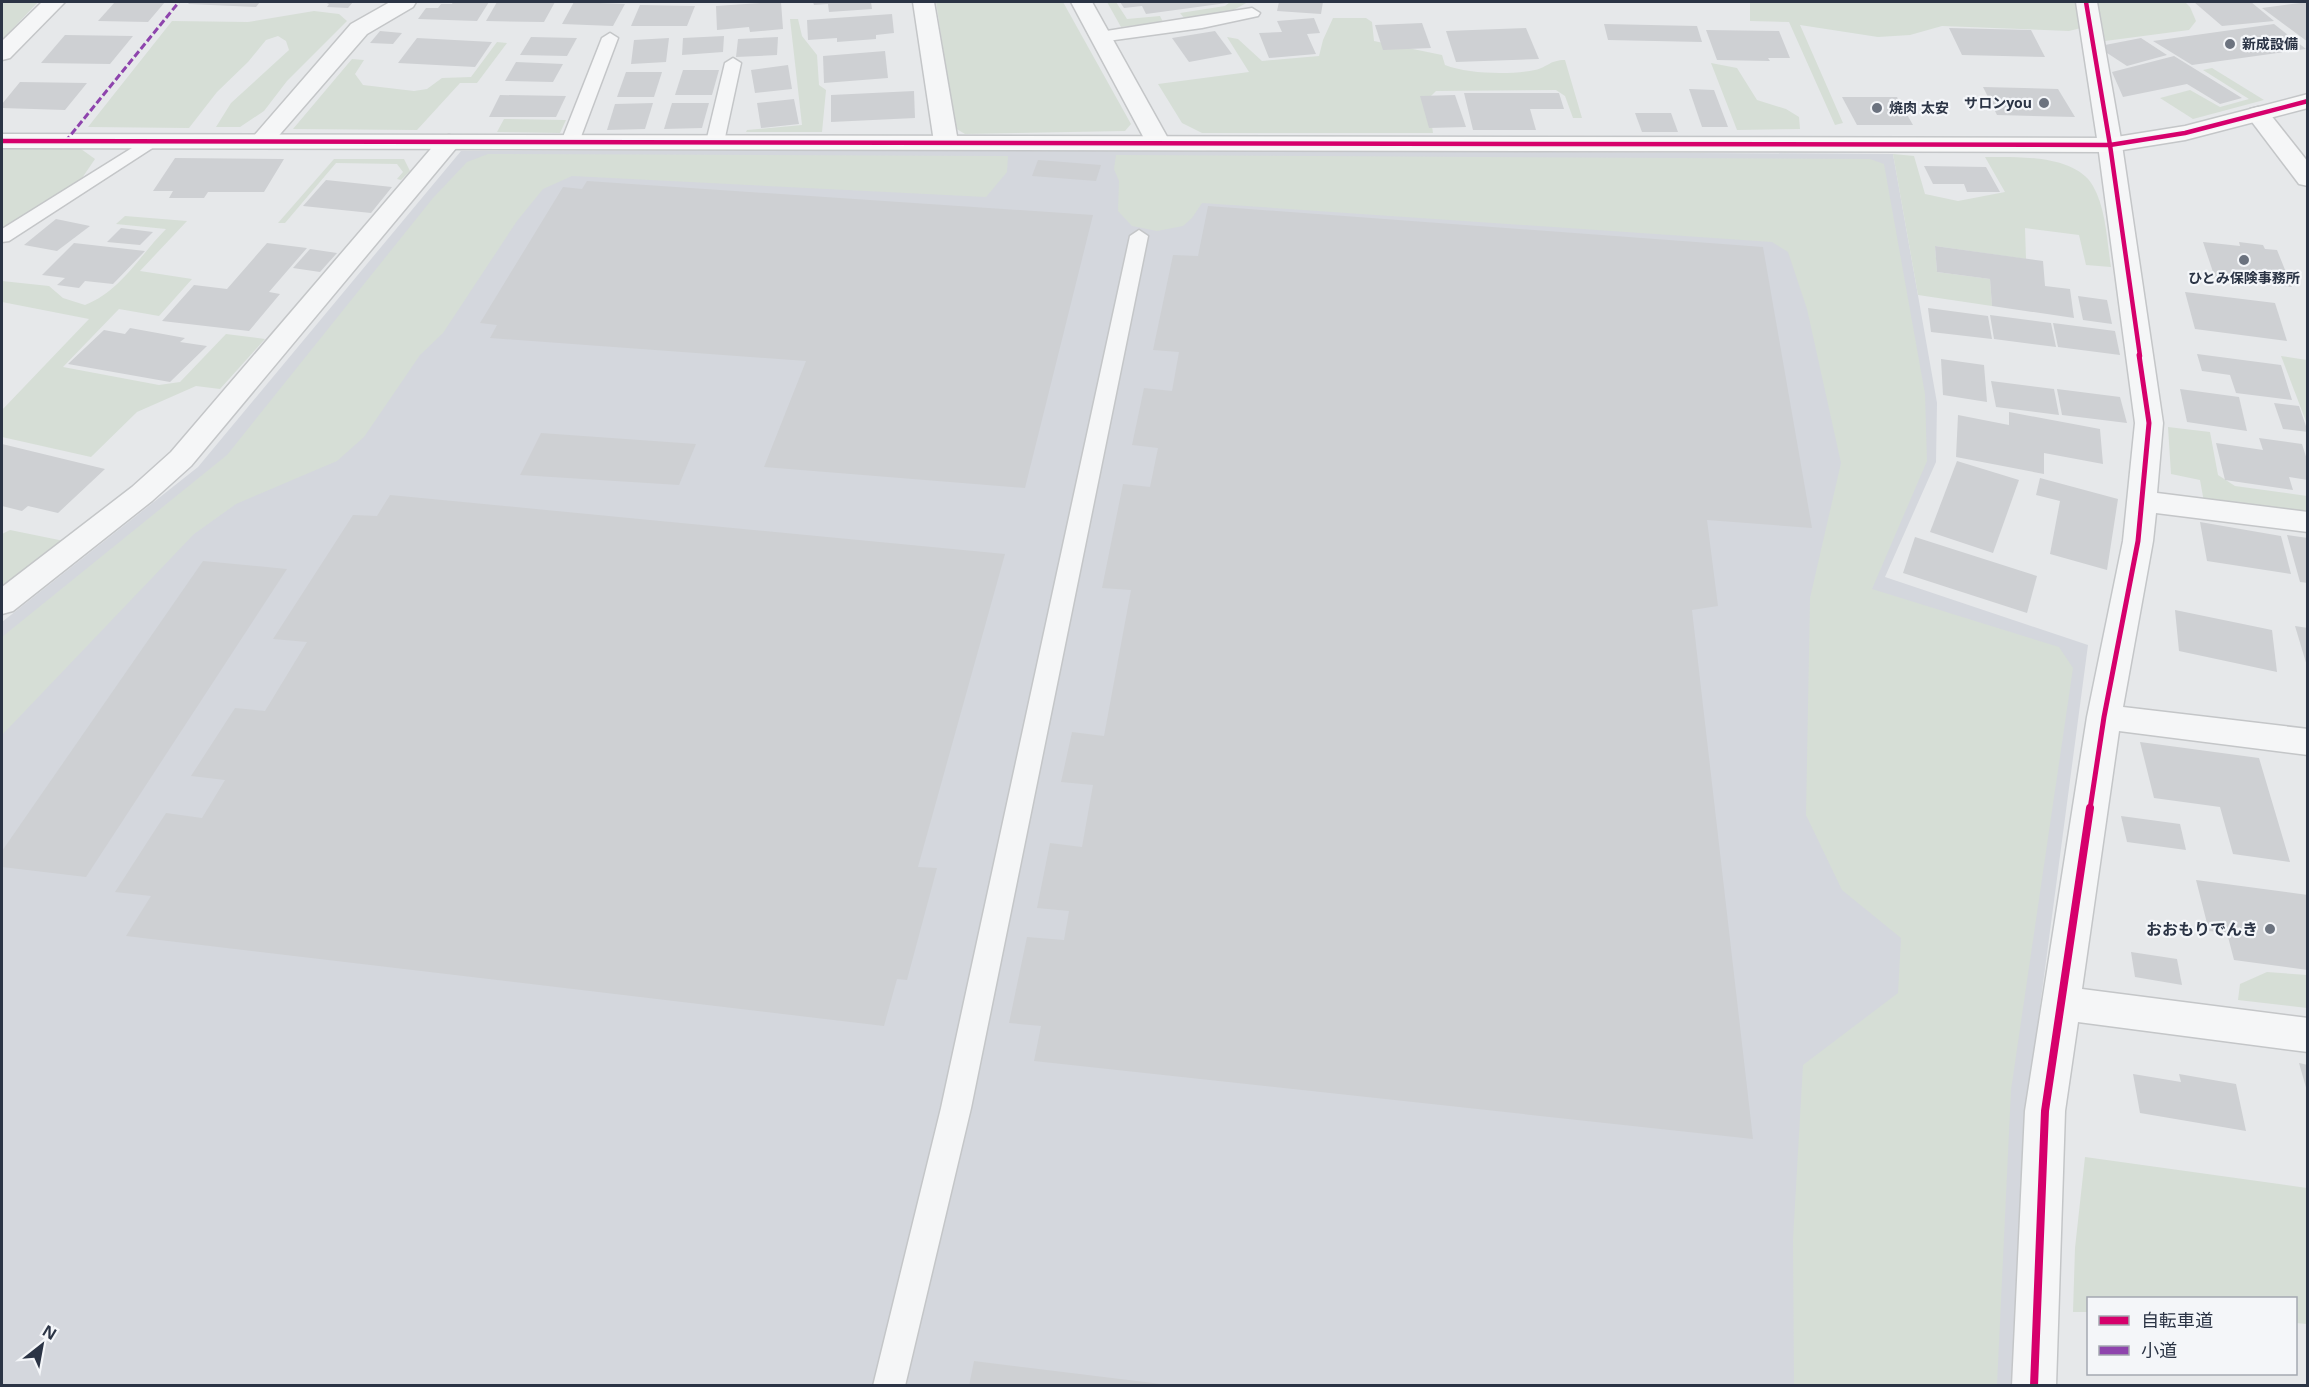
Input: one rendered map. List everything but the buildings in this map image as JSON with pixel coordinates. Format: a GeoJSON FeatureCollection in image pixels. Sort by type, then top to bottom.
{"type":"FeatureCollection","features":[{"type":"Feature","properties":{"kind":"street"},"geometry":{"type":"LineString","coordinates":[[2,53],[54,2]]}},
{"type":"Feature","properties":{"kind":"street"},"geometry":{"type":"LineString","coordinates":[[260,143],[359,29],[405,2]]}},
{"type":"Feature","properties":{"kind":"street"},"geometry":{"type":"LineString","coordinates":[[923,2],[946,142]]}},
{"type":"Feature","properties":{"kind":"street"},"geometry":{"type":"LineString","coordinates":[[1081,2],[1158,142]]}},
{"type":"Feature","properties":{"kind":"street"},"geometry":{"type":"LineString","coordinates":[[2034,1386],[2045,1111],[2104,717],[2143,501],[2149,423],[2110,145],[2086,2]]}},
{"type":"Feature","properties":{"kind":"street"},"geometry":{"type":"LineString","coordinates":[[2,141],[2110,145],[2174,137],[2307,101]]}},
{"type":"Feature","properties":{"kind":"street"},"geometry":{"type":"LineString","coordinates":[[2258,114],[2307,179]]}},
{"type":"Feature","properties":{"kind":"street"},"geometry":{"type":"LineString","coordinates":[[2,603],[142,494],[181,459],[449,142]]}},
{"type":"Feature","properties":{"kind":"street"},"geometry":{"type":"LineString","coordinates":[[2143,501],[2307,522]]}},
{"type":"Feature","properties":{"kind":"street"},"geometry":{"type":"LineString","coordinates":[[2104,717],[2307,742]]}},
{"type":"Feature","properties":{"kind":"street"},"geometry":{"type":"LineString","coordinates":[[2061,1004],[2307,1035]]}},
{"type":"Feature","properties":{"kind":"lane"},"geometry":{"type":"LineString","coordinates":[[1100,37],[1202,23],[1252,13]]}},
{"type":"Feature","properties":{"kind":"lane"},"geometry":{"type":"LineString","coordinates":[[570,142],[610,38]]}},
{"type":"Feature","properties":{"kind":"lane"},"geometry":{"type":"LineString","coordinates":[[715,142],[733,63]]}},
{"type":"Feature","properties":{"kind":"lane"},"geometry":{"type":"LineString","coordinates":[[2,237],[148,143]]}},
{"type":"Feature","properties":{"kind":"lane"},"geometry":{"type":"LineString","coordinates":[[889,1386],[956,1108],[1139,236]]}},
{"type":"Feature","properties":{"kind":"shaded area"},"geometry":{"type":"Polygon","coordinates":[[[2,2],[38,2],[2,40],[2,2]]]}},
{"type":"Feature","properties":{"kind":"shaded area"},"geometry":{"type":"Polygon","coordinates":[[[936,2],[1063,2],[1131,124],[1125,131],[965,134],[955,128],[936,2]]]}},
{"type":"Feature","properties":{"kind":"shaded area"},"geometry":{"type":"Polygon","coordinates":[[[1107,2],[1116,2],[1127,19],[1160,16],[1163,22],[1121,27],[1107,2]]]}},
{"type":"Feature","properties":{"kind":"shaded area"},"geometry":{"type":"Polygon","coordinates":[[[1230,2],[1248,2],[1230,12],[1185,19],[1180,13],[1225,6],[1230,2]]]}},
{"type":"Feature","properties":{"kind":"shaded area"},"geometry":{"type":"Polygon","coordinates":[[[1750,2],[2076,2],[2081,28],[2069,31],[1942,26],[1910,35],[1878,37],[1800,25],[1843,123],[1835,125],[1789,22],[1750,21],[1750,2]]]}},
{"type":"Feature","properties":{"kind":"shaded area"},"geometry":{"type":"Polygon","coordinates":[[[2098,2],[2185,2],[2190,7],[2196,21],[2189,30],[2105,41],[2098,2]]]}},
{"type":"Feature","properties":{"kind":"shaded area"},"geometry":{"type":"Polygon","coordinates":[[[314,11],[339,14],[347,21],[287,81],[264,111],[240,127],[216,127],[231,103],[289,50],[286,41],[278,36],[266,40],[248,62],[217,92],[189,128],[88,127],[172,21],[248,22],[314,11]]]}},
{"type":"Feature","properties":{"kind":"shaded area"},"geometry":{"type":"Polygon","coordinates":[[[1333,18],[1366,18],[1372,22],[1374,41],[1442,55],[1445,65],[1465,70],[1489,73],[1525,72],[1565,60],[1582,118],[1573,118],[1565,96],[1556,90],[1436,91],[1428,99],[1433,133],[1202,133],[1182,123],[1158,84],[1249,72],[1227,37],[1238,39],[1262,61],[1319,56],[1333,18]]]}},
{"type":"Feature","properties":{"kind":"shaded area"},"geometry":{"type":"Polygon","coordinates":[[[790,19],[798,19],[802,36],[817,55],[819,85],[826,90],[822,132],[746,132],[747,130],[802,125],[790,19]]]}},
{"type":"Feature","properties":{"kind":"shaded area"},"geometry":{"type":"Polygon","coordinates":[[[497,42],[507,43],[477,83],[460,83],[417,130],[293,129],[352,59],[364,60],[355,74],[363,85],[414,91],[427,89],[442,78],[471,77],[497,42]]]}},
{"type":"Feature","properties":{"kind":"shaded area"},"geometry":{"type":"Polygon","coordinates":[[[1711,63],[1737,68],[1757,100],[1786,109],[1799,117],[1800,129],[1737,130],[1711,63]]]}},
{"type":"Feature","properties":{"kind":"shaded area"},"geometry":{"type":"Polygon","coordinates":[[[2212,68],[2264,100],[2193,119],[2160,98],[2190,90],[2220,107],[2249,99],[2203,70],[2212,68]]]}},
{"type":"Feature","properties":{"kind":"shaded area"},"geometry":{"type":"Polygon","coordinates":[[[504,119],[566,120],[560,133],[497,132],[504,119]]]}},
{"type":"Feature","properties":{"kind":"shaded area"},"geometry":{"type":"Polygon","coordinates":[[[2,144],[74,144],[95,159],[80,181],[2,229],[2,144]]]}},
{"type":"Feature","properties":{"kind":"shaded area"},"geometry":{"type":"Polygon","coordinates":[[[1160,150],[1893,154],[1937,403],[1936,462],[1885,577],[2088,645],[2026,1112],[2015,1385],[2,1386],[2,622],[198,467],[461,151],[1160,150]]]}},
{"type":"Feature","properties":{"kind":"shaded area"},"geometry":{"type":"Polygon","coordinates":[[[488,154],[1008,156],[1007,172],[986,197],[572,176],[543,189],[517,221],[443,333],[420,355],[364,437],[337,461],[236,504],[194,534],[2,735],[2,637],[227,455],[433,198],[467,162],[488,154]]]}},
{"type":"Feature","properties":{"kind":"shaded area"},"geometry":{"type":"Polygon","coordinates":[[[1893,154],[1914,156],[1925,194],[1958,201],[2005,192],[1985,157],[2044,160],[2073,168],[2093,186],[2101,204],[2111,267],[2086,265],[2079,235],[2025,228],[2026,259],[1935,246],[1937,272],[1990,279],[1992,306],[1918,295],[1893,154]]]}},
{"type":"Feature","properties":{"kind":"shaded area"},"geometry":{"type":"Polygon","coordinates":[[[1116,155],[1870,159],[1884,164],[1925,394],[1927,461],[1872,589],[2059,647],[2073,668],[2011,1090],[1997,1385],[1794,1385],[1793,1239],[1803,1065],[1898,993],[1901,938],[1842,890],[1806,815],[1810,598],[1841,463],[1807,309],[1788,252],[1772,242],[1202,203],[1192,218],[1183,226],[1157,231],[1132,226],[1118,211],[1119,181],[1114,169],[1116,155]]]}},
{"type":"Feature","properties":{"kind":"shaded area"},"geometry":{"type":"Polygon","coordinates":[[[334,159],[404,159],[410,171],[401,180],[397,179],[403,172],[397,164],[336,163],[285,223],[278,223],[334,159]]]}},
{"type":"Feature","properties":{"kind":"shaded area"},"geometry":{"type":"Polygon","coordinates":[[[125,216],[187,221],[140,271],[192,279],[159,316],[119,309],[63,367],[159,385],[180,382],[226,334],[265,339],[220,389],[196,386],[137,412],[91,457],[2,437],[2,410],[89,319],[2,302],[2,281],[49,286],[63,298],[85,305],[98,299],[120,282],[166,229],[116,224],[125,216]]]}},
{"type":"Feature","properties":{"kind":"shaded area"},"geometry":{"type":"Polygon","coordinates":[[[2281,356],[2307,360],[2307,424],[2281,356]]]}},
{"type":"Feature","properties":{"kind":"shaded area"},"geometry":{"type":"Polygon","coordinates":[[[2168,427],[2210,432],[2218,475],[2235,486],[2307,496],[2307,516],[2204,502],[2200,480],[2171,474],[2168,427]]]}},
{"type":"Feature","properties":{"kind":"shaded area"},"geometry":{"type":"Polygon","coordinates":[[[10,530],[69,542],[2,590],[2,534],[10,530]]]}},
{"type":"Feature","properties":{"kind":"shaded area"},"geometry":{"type":"Polygon","coordinates":[[[2267,972],[2307,975],[2307,1008],[2238,1000],[2240,984],[2267,972]]]}},
{"type":"Feature","properties":{"kind":"shaded area"},"geometry":{"type":"Polygon","coordinates":[[[2085,1157],[2307,1188],[2307,1324],[2297,1323],[2297,1297],[2087,1297],[2087,1312],[2073,1312],[2075,1248],[2085,1157]]]}},
{"type":"Feature","properties":{"kind":"marked path"},"geometry":{"type":"LineString","coordinates":[[65,142],[179,2]]}},
{"type":"Feature","properties":{"kind":"cycle path"},"geometry":{"type":"LineString","coordinates":[[2034,1386],[2045,1111],[2104,717],[2138,541],[2149,423],[2110,145],[2086,2]]}},
{"type":"Feature","properties":{"kind":"cycle path"},"geometry":{"type":"LineString","coordinates":[[2,141],[2110,145],[2185,133],[2308,101]]}},
{"type":"Feature","properties":{"kind":"place","name":"新成設備"},"geometry":{"type":"Point","coordinates":[2230,44]}},
{"type":"Feature","properties":{"kind":"place","name":"サロンyou"},"geometry":{"type":"Point","coordinates":[2044,103]}},
{"type":"Feature","properties":{"kind":"place","name":"焼肉 太安"},"geometry":{"type":"Point","coordinates":[1877,108]}},
{"type":"Feature","properties":{"kind":"place","name":"ひとみ保険事務所"},"geometry":{"type":"Point","coordinates":[2244,260]}},
{"type":"Feature","properties":{"kind":"place","name":"おおもりでんき"},"geometry":{"type":"Point","coordinates":[2270,929]}}]}
